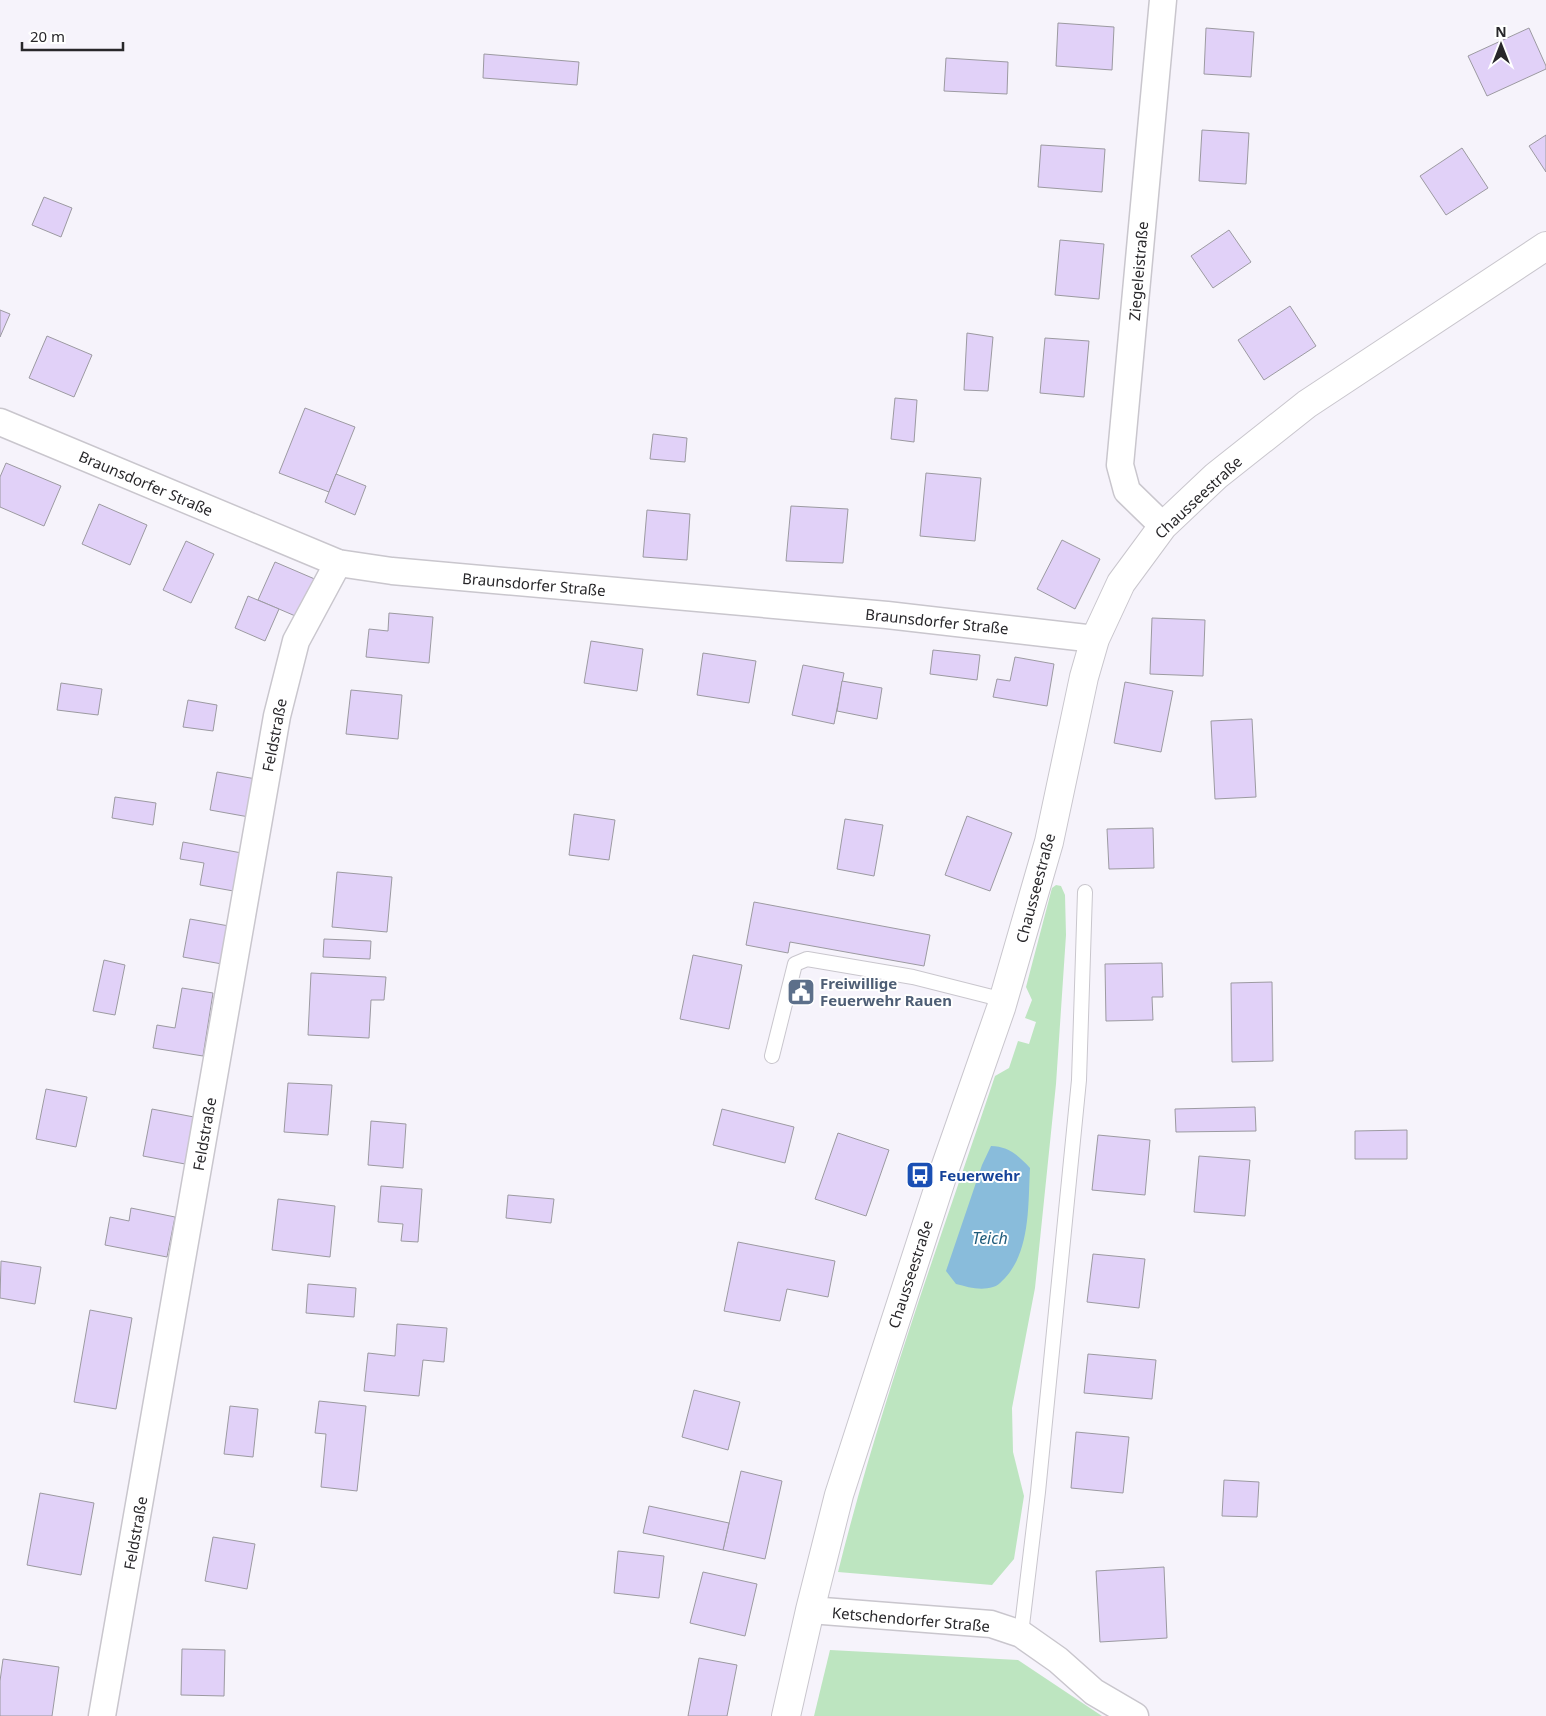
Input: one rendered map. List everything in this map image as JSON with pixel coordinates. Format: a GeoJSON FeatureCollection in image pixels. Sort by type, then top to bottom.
{"type":"FeatureCollection","features":[{"type":"Feature","properties":{"kind":"main road","name":"Chausseestraße"},"geometry":{"type":"LineString","coordinates":[[786,1716],[810,1610],[842,1485],[944,1171],[1004,1000],[1049,842],[1084,677],[1095,639],[1121,583],[1163,526],[1216,476],[1307,404],[1546,246]]}},
{"type":"Feature","properties":{"kind":"street","name":"Ziegeleistraße"},"geometry":{"type":"LineString","coordinates":[[1163,0],[1120,465],[1127,491],[1163,526]]}},
{"type":"Feature","properties":{"kind":"street","name":"Braunsdorfer Straße"},"geometry":{"type":"LineString","coordinates":[[0,422],[338,563],[392,571],[887,615],[1095,639]]}},
{"type":"Feature","properties":{"kind":"street","name":"Feldstraße"},"geometry":{"type":"LineString","coordinates":[[102,1716],[276,716],[296,641],[338,563]]}},
{"type":"Feature","properties":{"kind":"street","name":"Ketschendorfer Straße"},"geometry":{"type":"LineString","coordinates":[[810,1610],[991,1624],[1020,1634],[1058,1660],[1094,1692],[1135,1716]]}},
{"type":"Feature","properties":{"kind":"lane"},"geometry":{"type":"LineString","coordinates":[[1020,1634],[1038,1492],[1079,1080],[1085,892]]}},
{"type":"Feature","properties":{"kind":"lane"},"geometry":{"type":"LineString","coordinates":[[772,1056],[795,964],[807,959],[913,977],[1004,1000]]}},
{"type":"Feature","properties":{"kind":"green space"},"geometry":{"type":"Polygon","coordinates":[[[1056,885],[1061,886],[1065,895],[1066,935],[1056,1084],[1035,1288],[1012,1408],[1013,1452],[1024,1496],[1014,1559],[992,1585],[838,1572],[892,1384],[995,1076],[1009,1068],[1018,1041],[1029,1044],[1036,1022],[1025,1018],[1032,1000],[1026,987],[1052,888],[1056,885]]]}},
{"type":"Feature","properties":{"kind":"green space"},"geometry":{"type":"Polygon","coordinates":[[[830,1650],[1018,1660],[1102,1716],[814,1716],[830,1650]]]}},
{"type":"Feature","properties":{"kind":"water","name":"Teich"},"geometry":{"type":"Polygon","coordinates":[[[991,1146],[997,1146],[1013,1152],[1030,1168],[1028,1212],[1023,1243],[1011,1270],[996,1286],[979,1289],[956,1284],[946,1271],[982,1165],[991,1146]]]}},
{"type":"Feature","properties":{"kind":"building"},"geometry":{"type":"Polygon","coordinates":[[[1058,23],[1114,27],[1112,70],[1056,66],[1058,23]]]}},
{"type":"Feature","properties":{"kind":"building"},"geometry":{"type":"Polygon","coordinates":[[[1206,28],[1254,32],[1251,77],[1204,74],[1206,28]]]}},
{"type":"Feature","properties":{"kind":"building"},"geometry":{"type":"Polygon","coordinates":[[[1529,28],[1546,69],[1487,96],[1468,56],[1529,28]]]}},
{"type":"Feature","properties":{"kind":"building"},"geometry":{"type":"Polygon","coordinates":[[[484,54],[579,62],[577,85],[483,78],[484,54]]]}},
{"type":"Feature","properties":{"kind":"building"},"geometry":{"type":"Polygon","coordinates":[[[946,58],[1008,62],[1007,94],[944,91],[946,58]]]}},
{"type":"Feature","properties":{"kind":"building"},"geometry":{"type":"Polygon","coordinates":[[[1202,130],[1249,133],[1246,184],[1199,181],[1202,130]]]}},
{"type":"Feature","properties":{"kind":"building"},"geometry":{"type":"Polygon","coordinates":[[[1546,135],[1546,172],[1529,146],[1546,135]]]}},
{"type":"Feature","properties":{"kind":"building"},"geometry":{"type":"Polygon","coordinates":[[[1041,145],[1105,149],[1102,192],[1038,187],[1041,145]]]}},
{"type":"Feature","properties":{"kind":"building"},"geometry":{"type":"Polygon","coordinates":[[[1462,148],[1488,188],[1446,215],[1420,176],[1462,148]]]}},
{"type":"Feature","properties":{"kind":"building"},"geometry":{"type":"Polygon","coordinates":[[[44,197],[72,208],[61,237],[32,225],[44,197]]]}},
{"type":"Feature","properties":{"kind":"building"},"geometry":{"type":"Polygon","coordinates":[[[1229,230],[1251,262],[1213,288],[1191,256],[1229,230]]]}},
{"type":"Feature","properties":{"kind":"building"},"geometry":{"type":"Polygon","coordinates":[[[1060,240],[1104,244],[1099,299],[1055,295],[1060,240]]]}},
{"type":"Feature","properties":{"kind":"building"},"geometry":{"type":"Polygon","coordinates":[[[1290,306],[1316,346],[1264,380],[1238,340],[1290,306]]]}},
{"type":"Feature","properties":{"kind":"building"},"geometry":{"type":"Polygon","coordinates":[[[0,310],[10,314],[0,337],[0,310]]]}},
{"type":"Feature","properties":{"kind":"building"},"geometry":{"type":"Polygon","coordinates":[[[967,333],[993,337],[988,391],[964,390],[967,333]]]}},
{"type":"Feature","properties":{"kind":"building"},"geometry":{"type":"Polygon","coordinates":[[[47,336],[92,355],[74,397],[29,378],[47,336]]]}},
{"type":"Feature","properties":{"kind":"building"},"geometry":{"type":"Polygon","coordinates":[[[1045,338],[1089,341],[1084,397],[1040,393],[1045,338]]]}},
{"type":"Feature","properties":{"kind":"building"},"geometry":{"type":"Polygon","coordinates":[[[895,398],[917,400],[914,442],[891,439],[895,398]]]}},
{"type":"Feature","properties":{"kind":"building"},"geometry":{"type":"Polygon","coordinates":[[[305,408],[355,427],[329,492],[279,473],[305,408]]]}},
{"type":"Feature","properties":{"kind":"building"},"geometry":{"type":"Polygon","coordinates":[[[653,434],[687,438],[685,462],[650,459],[653,434]]]}},
{"type":"Feature","properties":{"kind":"building"},"geometry":{"type":"Polygon","coordinates":[[[6,463],[61,486],[44,526],[0,507],[0,477],[6,463]]]}},
{"type":"Feature","properties":{"kind":"building"},"geometry":{"type":"Polygon","coordinates":[[[926,473],[981,478],[975,541],[920,536],[926,473]]]}},
{"type":"Feature","properties":{"kind":"building"},"geometry":{"type":"Polygon","coordinates":[[[336,474],[366,486],[355,515],[325,502],[336,474]]]}},
{"type":"Feature","properties":{"kind":"building"},"geometry":{"type":"Polygon","coordinates":[[[99,504],[147,525],[130,565],[82,544],[99,504]]]}},
{"type":"Feature","properties":{"kind":"building"},"geometry":{"type":"Polygon","coordinates":[[[791,506],[848,509],[843,563],[786,561],[791,506]]]}},
{"type":"Feature","properties":{"kind":"building"},"geometry":{"type":"Polygon","coordinates":[[[647,510],[690,514],[687,560],[643,557],[647,510]]]}},
{"type":"Feature","properties":{"kind":"building"},"geometry":{"type":"Polygon","coordinates":[[[1062,540],[1100,559],[1075,609],[1037,589],[1062,540]]]}},
{"type":"Feature","properties":{"kind":"building"},"geometry":{"type":"Polygon","coordinates":[[[186,541],[214,554],[191,603],[163,590],[186,541]]]}},
{"type":"Feature","properties":{"kind":"building"},"geometry":{"type":"Polygon","coordinates":[[[275,562],[317,580],[300,618],[258,600],[275,562]]]}},
{"type":"Feature","properties":{"kind":"building"},"geometry":{"type":"Polygon","coordinates":[[[248,596],[279,609],[265,641],[235,628],[248,596]]]}},
{"type":"Feature","properties":{"kind":"building"},"geometry":{"type":"Polygon","coordinates":[[[389,613],[433,617],[429,663],[366,657],[369,629],[388,631],[389,613]]]}},
{"type":"Feature","properties":{"kind":"building"},"geometry":{"type":"Polygon","coordinates":[[[1152,618],[1205,620],[1203,676],[1150,674],[1152,618]]]}},
{"type":"Feature","properties":{"kind":"building"},"geometry":{"type":"Polygon","coordinates":[[[591,641],[643,649],[637,691],[584,683],[591,641]]]}},
{"type":"Feature","properties":{"kind":"building"},"geometry":{"type":"Polygon","coordinates":[[[933,650],[980,655],[977,680],[930,674],[933,650]]]}},
{"type":"Feature","properties":{"kind":"building"},"geometry":{"type":"Polygon","coordinates":[[[703,653],[756,661],[749,703],[697,695],[703,653]]]}},
{"type":"Feature","properties":{"kind":"building"},"geometry":{"type":"Polygon","coordinates":[[[1015,657],[1054,664],[1047,706],[993,697],[997,679],[1010,681],[1015,657]]]}},
{"type":"Feature","properties":{"kind":"building"},"geometry":{"type":"Polygon","coordinates":[[[803,665],[844,673],[834,724],[792,715],[803,665]]]}},
{"type":"Feature","properties":{"kind":"building"},"geometry":{"type":"Polygon","coordinates":[[[842,681],[882,688],[877,719],[837,711],[842,681]]]}},
{"type":"Feature","properties":{"kind":"building"},"geometry":{"type":"Polygon","coordinates":[[[1125,682],[1173,691],[1161,752],[1114,743],[1125,682]]]}},
{"type":"Feature","properties":{"kind":"building"},"geometry":{"type":"Polygon","coordinates":[[[61,683],[102,689],[98,715],[57,710],[61,683]]]}},
{"type":"Feature","properties":{"kind":"building"},"geometry":{"type":"Polygon","coordinates":[[[351,690],[402,695],[398,739],[346,734],[351,690]]]}},
{"type":"Feature","properties":{"kind":"building"},"geometry":{"type":"Polygon","coordinates":[[[188,700],[217,705],[213,731],[183,727],[188,700]]]}},
{"type":"Feature","properties":{"kind":"building"},"geometry":{"type":"Polygon","coordinates":[[[1252,719],[1256,797],[1215,799],[1211,721],[1252,719]]]}},
{"type":"Feature","properties":{"kind":"building"},"geometry":{"type":"Polygon","coordinates":[[[217,772],[256,779],[249,817],[210,810],[217,772]]]}},
{"type":"Feature","properties":{"kind":"building"},"geometry":{"type":"Polygon","coordinates":[[[115,797],[156,803],[153,825],[112,818],[115,797]]]}},
{"type":"Feature","properties":{"kind":"building"},"geometry":{"type":"Polygon","coordinates":[[[574,814],[615,820],[609,860],[569,855],[574,814]]]}},
{"type":"Feature","properties":{"kind":"building"},"geometry":{"type":"Polygon","coordinates":[[[967,816],[1012,833],[990,891],[945,875],[967,816]]]}},
{"type":"Feature","properties":{"kind":"building"},"geometry":{"type":"Polygon","coordinates":[[[845,819],[883,825],[874,876],[837,869],[845,819]]]}},
{"type":"Feature","properties":{"kind":"building"},"geometry":{"type":"Polygon","coordinates":[[[1153,828],[1154,868],[1109,869],[1107,829],[1153,828]]]}},
{"type":"Feature","properties":{"kind":"building"},"geometry":{"type":"Polygon","coordinates":[[[183,842],[247,854],[239,892],[200,885],[204,863],[180,859],[183,842]]]}},
{"type":"Feature","properties":{"kind":"building"},"geometry":{"type":"Polygon","coordinates":[[[337,872],[392,877],[387,932],[332,927],[337,872]]]}},
{"type":"Feature","properties":{"kind":"building"},"geometry":{"type":"Polygon","coordinates":[[[754,902],[930,935],[924,966],[790,942],[788,953],[746,945],[754,902]]]}},
{"type":"Feature","properties":{"kind":"building"},"geometry":{"type":"Polygon","coordinates":[[[190,919],[229,926],[222,964],[183,957],[190,919]]]}},
{"type":"Feature","properties":{"kind":"building"},"geometry":{"type":"Polygon","coordinates":[[[324,939],[371,941],[370,959],[323,957],[324,939]]]}},
{"type":"Feature","properties":{"kind":"building"},"geometry":{"type":"Polygon","coordinates":[[[693,955],[742,965],[729,1029],[680,1019],[693,955]]]}},
{"type":"Feature","properties":{"kind":"building"},"geometry":{"type":"Polygon","coordinates":[[[104,960],[125,965],[115,1015],[93,1011],[104,960]]]}},
{"type":"Feature","properties":{"kind":"building"},"geometry":{"type":"Polygon","coordinates":[[[1162,963],[1163,997],[1152,997],[1153,1020],[1106,1021],[1105,964],[1162,963]]]}},
{"type":"Feature","properties":{"kind":"building"},"geometry":{"type":"Polygon","coordinates":[[[311,973],[386,977],[384,1000],[371,1000],[369,1038],[308,1035],[311,973]]]}},
{"type":"Feature","properties":{"kind":"building"},"geometry":{"type":"Polygon","coordinates":[[[1272,982],[1273,1061],[1232,1062],[1231,983],[1272,982]]]}},
{"type":"Feature","properties":{"kind":"building"},"geometry":{"type":"Polygon","coordinates":[[[182,988],[213,993],[203,1056],[153,1048],[157,1025],[175,1028],[182,988]]]}},
{"type":"Feature","properties":{"kind":"building"},"geometry":{"type":"Polygon","coordinates":[[[288,1083],[332,1085],[328,1135],[284,1132],[288,1083]]]}},
{"type":"Feature","properties":{"kind":"building"},"geometry":{"type":"Polygon","coordinates":[[[46,1089],[87,1097],[76,1147],[36,1139],[46,1089]]]}},
{"type":"Feature","properties":{"kind":"building"},"geometry":{"type":"Polygon","coordinates":[[[1255,1107],[1256,1131],[1176,1132],[1175,1109],[1255,1107]]]}},
{"type":"Feature","properties":{"kind":"building"},"geometry":{"type":"Polygon","coordinates":[[[152,1109],[194,1117],[185,1164],[143,1156],[152,1109]]]}},
{"type":"Feature","properties":{"kind":"building"},"geometry":{"type":"Polygon","coordinates":[[[722,1109],[794,1127],[785,1163],[713,1145],[722,1109]]]}},
{"type":"Feature","properties":{"kind":"building"},"geometry":{"type":"Polygon","coordinates":[[[371,1121],[406,1124],[403,1168],[368,1165],[371,1121]]]}},
{"type":"Feature","properties":{"kind":"building"},"geometry":{"type":"Polygon","coordinates":[[[1407,1130],[1407,1159],[1355,1159],[1355,1131],[1407,1130]]]}},
{"type":"Feature","properties":{"kind":"building"},"geometry":{"type":"Polygon","coordinates":[[[838,1133],[889,1150],[866,1216],[815,1199],[838,1133]]]}},
{"type":"Feature","properties":{"kind":"building"},"geometry":{"type":"Polygon","coordinates":[[[1098,1135],[1150,1140],[1145,1195],[1092,1190],[1098,1135]]]}},
{"type":"Feature","properties":{"kind":"building"},"geometry":{"type":"Polygon","coordinates":[[[1199,1156],[1250,1160],[1245,1216],[1194,1212],[1199,1156]]]}},
{"type":"Feature","properties":{"kind":"building"},"geometry":{"type":"Polygon","coordinates":[[[381,1186],[422,1189],[418,1242],[401,1241],[403,1224],[378,1222],[381,1186]]]}},
{"type":"Feature","properties":{"kind":"building"},"geometry":{"type":"Polygon","coordinates":[[[508,1195],[554,1199],[551,1223],[506,1218],[508,1195]]]}},
{"type":"Feature","properties":{"kind":"building"},"geometry":{"type":"Polygon","coordinates":[[[278,1199],[335,1206],[330,1257],[272,1250],[278,1199]]]}},
{"type":"Feature","properties":{"kind":"building"},"geometry":{"type":"Polygon","coordinates":[[[131,1208],[175,1217],[167,1257],[105,1245],[110,1217],[129,1221],[131,1208]]]}},
{"type":"Feature","properties":{"kind":"building"},"geometry":{"type":"Polygon","coordinates":[[[738,1242],[835,1261],[828,1297],[787,1289],[780,1321],[724,1311],[738,1242]]]}},
{"type":"Feature","properties":{"kind":"building"},"geometry":{"type":"Polygon","coordinates":[[[1093,1254],[1145,1259],[1139,1308],[1087,1302],[1093,1254]]]}},
{"type":"Feature","properties":{"kind":"building"},"geometry":{"type":"Polygon","coordinates":[[[1,1261],[41,1267],[35,1304],[0,1298],[1,1261]]]}},
{"type":"Feature","properties":{"kind":"building"},"geometry":{"type":"Polygon","coordinates":[[[308,1284],[356,1288],[354,1317],[306,1313],[308,1284]]]}},
{"type":"Feature","properties":{"kind":"building"},"geometry":{"type":"Polygon","coordinates":[[[90,1310],[132,1318],[116,1409],[74,1402],[90,1310]]]}},
{"type":"Feature","properties":{"kind":"building"},"geometry":{"type":"Polygon","coordinates":[[[397,1324],[447,1328],[444,1362],[423,1360],[419,1396],[364,1391],[368,1353],[395,1356],[397,1324]]]}},
{"type":"Feature","properties":{"kind":"building"},"geometry":{"type":"Polygon","coordinates":[[[1088,1354],[1156,1360],[1152,1399],[1084,1393],[1088,1354]]]}},
{"type":"Feature","properties":{"kind":"building"},"geometry":{"type":"Polygon","coordinates":[[[694,1390],[740,1402],[728,1450],[682,1437],[694,1390]]]}},
{"type":"Feature","properties":{"kind":"building"},"geometry":{"type":"Polygon","coordinates":[[[319,1401],[366,1406],[357,1491],[321,1487],[326,1434],[315,1433],[319,1401]]]}},
{"type":"Feature","properties":{"kind":"building"},"geometry":{"type":"Polygon","coordinates":[[[230,1406],[258,1409],[253,1457],[224,1454],[230,1406]]]}},
{"type":"Feature","properties":{"kind":"building"},"geometry":{"type":"Polygon","coordinates":[[[1076,1432],[1129,1437],[1123,1493],[1071,1488],[1076,1432]]]}},
{"type":"Feature","properties":{"kind":"building"},"geometry":{"type":"Polygon","coordinates":[[[741,1471],[782,1481],[765,1559],[723,1550],[741,1471]]]}},
{"type":"Feature","properties":{"kind":"building"},"geometry":{"type":"Polygon","coordinates":[[[1224,1480],[1259,1482],[1257,1517],[1222,1516],[1224,1480]]]}},
{"type":"Feature","properties":{"kind":"building"},"geometry":{"type":"Polygon","coordinates":[[[40,1493],[94,1503],[81,1575],[27,1565],[40,1493]]]}},
{"type":"Feature","properties":{"kind":"building"},"geometry":{"type":"Polygon","coordinates":[[[649,1506],[729,1523],[723,1550],[643,1533],[649,1506]]]}},
{"type":"Feature","properties":{"kind":"building"},"geometry":{"type":"Polygon","coordinates":[[[213,1537],[255,1544],[247,1589],[205,1581],[213,1537]]]}},
{"type":"Feature","properties":{"kind":"building"},"geometry":{"type":"Polygon","coordinates":[[[618,1551],[664,1556],[659,1598],[614,1593],[618,1551]]]}},
{"type":"Feature","properties":{"kind":"building"},"geometry":{"type":"Polygon","coordinates":[[[1164,1567],[1167,1638],[1100,1642],[1096,1571],[1164,1567]]]}},
{"type":"Feature","properties":{"kind":"building"},"geometry":{"type":"Polygon","coordinates":[[[703,1572],[757,1584],[745,1636],[690,1623],[703,1572]]]}},
{"type":"Feature","properties":{"kind":"building"},"geometry":{"type":"Polygon","coordinates":[[[182,1649],[225,1650],[224,1696],[181,1695],[182,1649]]]}},
{"type":"Feature","properties":{"kind":"building"},"geometry":{"type":"Polygon","coordinates":[[[699,1658],[737,1665],[727,1716],[688,1716],[699,1658]]]}},
{"type":"Feature","properties":{"kind":"building"},"geometry":{"type":"Polygon","coordinates":[[[3,1659],[59,1667],[52,1716],[0,1716],[0,1681],[3,1659]]]}},
{"type":"Feature","properties":{"kind":"place","name":"Freiwillige Feuerwehr Rauen"},"geometry":{"type":"Point","coordinates":[801,992]}},
{"type":"Feature","properties":{"kind":"place","name":"Feuerwehr"},"geometry":{"type":"Point","coordinates":[920,1175]}}]}
